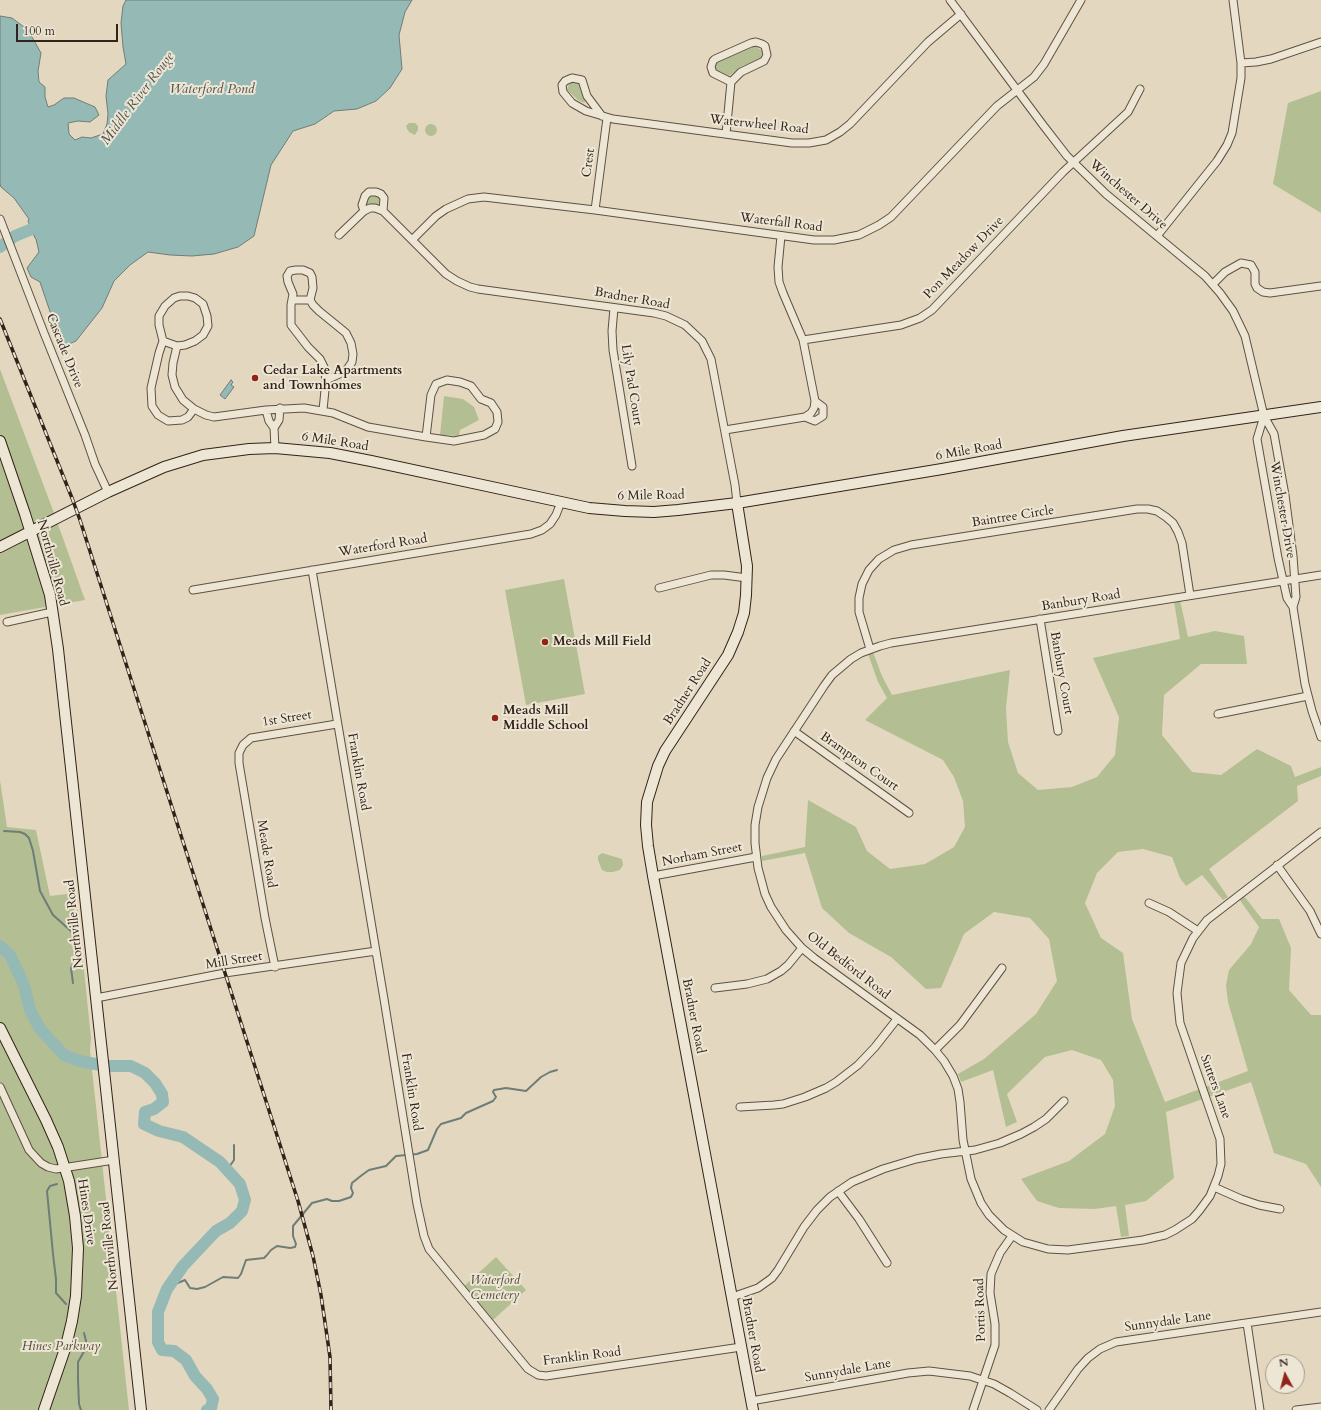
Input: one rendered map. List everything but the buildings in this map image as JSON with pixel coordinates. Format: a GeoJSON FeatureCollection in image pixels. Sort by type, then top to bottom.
{"type":"FeatureCollection","features":[{"type":"Feature","properties":{"kind":"street","name":"Winchester Drive"},"geometry":{"type":"LineString","coordinates":[[950,0],[1043,125],[1074,162],[1106,194],[1193,265],[1213,284],[1233,311],[1245,336],[1264,416],[1274,434],[1285,495],[1295,579],[1296,597],[1294,607],[1308,696],[1321,737]]}},
{"type":"Feature","properties":{"kind":"street","name":"Waterfall Road"},"geometry":{"type":"LineString","coordinates":[[412,240],[436,216],[446,209],[474,198],[493,197],[814,240],[834,240],[859,235],[879,225],[900,208],[997,106],[1034,77],[1044,64],[1081,0]]}},
{"type":"Feature","properties":{"kind":"street"},"geometry":{"type":"LineString","coordinates":[[1157,236],[1217,161],[1227,145],[1234,123],[1241,78],[1241,63],[1233,0]]}},
{"type":"Feature","properties":{"kind":"street","name":"Waterwheel Road"},"geometry":{"type":"LineString","coordinates":[[605,117],[587,96],[582,80],[572,78],[565,81],[562,85],[562,89],[566,97],[586,111],[605,117],[799,144],[816,142],[832,137],[850,124],[928,42],[961,14]]}},
{"type":"Feature","properties":{"kind":"street"},"geometry":{"type":"LineString","coordinates":[[726,134],[731,82],[741,72],[764,61],[767,55],[762,44],[756,42],[751,43],[713,61],[711,66],[713,73],[731,82]]}},
{"type":"Feature","properties":{"kind":"street"},"geometry":{"type":"LineString","coordinates":[[1241,63],[1271,59],[1321,42]]}},
{"type":"Feature","properties":{"kind":"street","name":"Pon Meadow Drive"},"geometry":{"type":"LineString","coordinates":[[803,340],[901,325],[926,314],[938,305],[1074,162],[1128,112],[1140,89]]}},
{"type":"Feature","properties":{"kind":"street","name":"Crest"},"geometry":{"type":"LineString","coordinates":[[595,210],[605,117]]}},
{"type":"Feature","properties":{"kind":"street"},"geometry":{"type":"LineString","coordinates":[[339,235],[364,211],[370,208],[375,208],[383,211],[384,198],[381,194],[369,192],[365,196],[362,205],[364,211]]}},
{"type":"Feature","properties":{"kind":"street","name":"Bradner Road"},"geometry":{"type":"LineString","coordinates":[[383,211],[446,274],[470,287],[654,313],[666,316],[685,325],[697,336],[705,347],[711,360],[735,485],[746,554],[747,578],[744,612],[732,645],[722,664],[665,751],[653,779],[646,821],[653,876],[752,1406]]}},
{"type":"Feature","properties":{"kind":"street","name":"Cascade Drive"},"geometry":{"type":"LineString","coordinates":[[0,219],[85,435],[92,458],[108,492]]}},
{"type":"Feature","properties":{"kind":"street"},"geometry":{"type":"LineString","coordinates":[[781,236],[778,267],[779,282],[803,340],[815,401],[813,410],[806,417]]}},
{"type":"Feature","properties":{"kind":"street"},"geometry":{"type":"LineString","coordinates":[[1213,284],[1225,272],[1241,264],[1248,264],[1251,265],[1254,270],[1255,284],[1262,292],[1270,293],[1321,286]]}},
{"type":"Feature","properties":{"kind":"street"},"geometry":{"type":"LineString","coordinates":[[310,300],[313,288],[310,273],[303,270],[290,271],[287,276],[293,294],[292,325],[308,347],[320,359],[326,372],[323,410]]}},
{"type":"Feature","properties":{"kind":"street"},"geometry":{"type":"LineString","coordinates":[[163,341],[177,346],[185,345],[195,341],[203,335],[208,326],[207,316],[203,304],[195,298],[180,296],[174,298],[164,306],[159,316],[159,325],[163,341],[152,388],[152,406],[158,415],[168,421],[188,418],[194,409]]}},
{"type":"Feature","properties":{"kind":"street"},"geometry":{"type":"LineString","coordinates":[[292,300],[310,300]]}},
{"type":"Feature","properties":{"kind":"street"},"geometry":{"type":"LineString","coordinates":[[310,300],[319,311],[346,333],[351,343],[353,354],[352,362],[346,371],[326,380]]}},
{"type":"Feature","properties":{"kind":"street","name":"Lily Pad Court"},"geometry":{"type":"LineString","coordinates":[[614,308],[612,331],[613,350],[632,466]]}},
{"type":"Feature","properties":{"kind":"street"},"geometry":{"type":"LineString","coordinates":[[177,346],[172,375],[175,387],[183,400],[194,409],[214,417],[280,408],[304,408],[323,410],[368,427],[426,437],[454,441],[484,435],[494,429],[498,422],[497,412],[491,403],[481,399],[471,386],[460,382],[447,380],[436,384],[431,395],[426,437]]}},
{"type":"Feature","properties":{"kind":"street"},"geometry":{"type":"LineString","coordinates":[[724,430],[806,417],[815,421],[824,416],[823,407],[815,401]]}},
{"type":"Feature","properties":{"kind":"street","name":"6 Mile Road"},"geometry":{"type":"LineString","coordinates":[[0,547],[108,492],[182,461],[226,451],[275,448],[330,453],[561,502],[607,510],[647,512],[737,503],[942,469],[1124,436],[1321,407]]}},
{"type":"Feature","properties":{"kind":"street"},"geometry":{"type":"LineString","coordinates":[[274,428],[279,420],[280,408]]}},
{"type":"Feature","properties":{"kind":"street"},"geometry":{"type":"LineString","coordinates":[[266,410],[269,421],[274,428],[275,448]]}},
{"type":"Feature","properties":{"kind":"street","name":"Winchester Drive"},"geometry":{"type":"LineString","coordinates":[[1264,416],[1257,439],[1283,581],[1287,598],[1294,607]]}},
{"type":"Feature","properties":{"kind":"street","name":"Northville Road"},"geometry":{"type":"LineString","coordinates":[[0,444],[50,594],[58,649],[141,1410]]}},
{"type":"Feature","properties":{"kind":"street","name":"Waterford Road"},"geometry":{"type":"LineString","coordinates":[[193,590],[538,532],[554,520],[559,511],[561,502]]}},
{"type":"Feature","properties":{"kind":"street","name":"Baintree Circle"},"geometry":{"type":"LineString","coordinates":[[870,649],[859,612],[858,598],[862,584],[869,570],[879,559],[894,550],[911,545],[1137,509],[1148,509],[1156,511],[1166,517],[1173,523],[1178,532],[1182,543],[1190,595]]}},
{"type":"Feature","properties":{"kind":"street","name":"Franklin Road"},"geometry":{"type":"LineString","coordinates":[[312,570],[376,951],[408,1154],[424,1236],[429,1249],[528,1369],[538,1375],[546,1376],[741,1348]]}},
{"type":"Feature","properties":{"kind":"street"},"geometry":{"type":"LineString","coordinates":[[659,588],[711,575],[747,578]]}},
{"type":"Feature","properties":{"kind":"street","name":"Banbury Road"},"geometry":{"type":"LineString","coordinates":[[870,649],[891,643],[1321,575]]}},
{"type":"Feature","properties":{"kind":"street"},"geometry":{"type":"LineString","coordinates":[[7,622],[52,612]]}},
{"type":"Feature","properties":{"kind":"street","name":"Banbury Court"},"geometry":{"type":"LineString","coordinates":[[1040,619],[1058,731]]}},
{"type":"Feature","properties":{"kind":"street","name":"Old Bedford Road"},"geometry":{"type":"LineString","coordinates":[[870,649],[851,659],[832,675],[772,765],[762,791],[755,825],[756,857],[762,883],[771,907],[786,930],[802,948],[920,1036],[944,1061],[953,1076],[958,1089],[965,1151],[971,1179],[982,1203],[995,1222],[1012,1236]]}},
{"type":"Feature","properties":{"kind":"street"},"geometry":{"type":"LineString","coordinates":[[1218,714],[1308,696]]}},
{"type":"Feature","properties":{"kind":"street","name":"1st Street"},"geometry":{"type":"LineString","coordinates":[[243,745],[251,738],[258,736],[337,724]]}},
{"type":"Feature","properties":{"kind":"street","name":"Brampton Court"},"geometry":{"type":"LineString","coordinates":[[794,731],[910,812]]}},
{"type":"Feature","properties":{"kind":"street","name":"Meade Road"},"geometry":{"type":"LineString","coordinates":[[243,745],[239,753],[239,763],[265,918],[275,967]]}},
{"type":"Feature","properties":{"kind":"street","name":"Sutters Lane"},"geometry":{"type":"LineString","coordinates":[[1012,1236],[1035,1246],[1059,1250],[1077,1249],[1154,1238],[1175,1230],[1192,1218],[1206,1204],[1214,1187],[1221,1164],[1220,1139],[1180,1023],[1177,1002],[1177,984],[1181,964],[1189,945],[1198,931],[1216,912],[1321,832]]}},
{"type":"Feature","properties":{"kind":"street","name":"Norham Street"},"geometry":{"type":"LineString","coordinates":[[653,876],[756,857]]}},
{"type":"Feature","properties":{"kind":"street"},"geometry":{"type":"LineString","coordinates":[[1277,865],[1310,912],[1321,934]]}},
{"type":"Feature","properties":{"kind":"street"},"geometry":{"type":"LineString","coordinates":[[1149,903],[1169,912],[1198,931]]}},
{"type":"Feature","properties":{"kind":"street"},"geometry":{"type":"LineString","coordinates":[[715,988],[747,984],[767,979],[788,965],[802,948]]}},
{"type":"Feature","properties":{"kind":"street","name":"Mill Street"},"geometry":{"type":"LineString","coordinates":[[96,998],[225,973],[275,967],[376,951]]}},
{"type":"Feature","properties":{"kind":"street"},"geometry":{"type":"LineString","coordinates":[[935,1050],[960,1025],[1002,968]]}},
{"type":"Feature","properties":{"kind":"street"},"geometry":{"type":"LineString","coordinates":[[740,1107],[774,1105],[788,1102],[815,1093],[836,1082],[866,1058],[897,1019]]}},
{"type":"Feature","properties":{"kind":"street","name":"Hines Drive"},"geometry":{"type":"LineString","coordinates":[[0,1028],[46,1120],[65,1167],[75,1216],[78,1248],[78,1281],[72,1321],[66,1346],[44,1410]]}},
{"type":"Feature","properties":{"kind":"street"},"geometry":{"type":"LineString","coordinates":[[0,1087],[29,1150],[41,1163],[56,1169],[114,1160]]}},
{"type":"Feature","properties":{"kind":"street"},"geometry":{"type":"LineString","coordinates":[[732,1297],[758,1288],[772,1278],[811,1217],[823,1203],[838,1191],[864,1176],[899,1163],[928,1156],[975,1150],[1000,1143],[1022,1134],[1046,1119],[1064,1101]]}},
{"type":"Feature","properties":{"kind":"street"},"geometry":{"type":"LineString","coordinates":[[1214,1187],[1259,1205],[1280,1209]]}},
{"type":"Feature","properties":{"kind":"street"},"geometry":{"type":"LineString","coordinates":[[838,1191],[859,1219],[887,1263]]}},
{"type":"Feature","properties":{"kind":"street","name":"Portis Road"},"geometry":{"type":"LineString","coordinates":[[973,1410],[994,1351],[996,1338],[990,1293],[991,1274],[1000,1253],[1012,1236]]}},
{"type":"Feature","properties":{"kind":"street","name":"Sunnydale Lane"},"geometry":{"type":"LineString","coordinates":[[1049,1410],[1083,1363],[1094,1353],[1107,1345],[1126,1340],[1321,1312]]}},
{"type":"Feature","properties":{"kind":"street"},"geometry":{"type":"LineString","coordinates":[[1247,1323],[1260,1410]]}},
{"type":"Feature","properties":{"kind":"street","name":"Sunnydale Lane"},"geometry":{"type":"LineString","coordinates":[[752,1406],[917,1371],[941,1372],[970,1376],[994,1384],[1037,1410]]}},
{"type":"Feature","properties":{"kind":"street"},"geometry":{"type":"LineString","coordinates":[[1296,1410],[1321,1407]]}},
{"type":"Feature","properties":{"kind":"green space"},"geometry":{"type":"Polygon","coordinates":[[[753,47],[757,47],[762,51],[761,58],[742,66],[729,76],[716,70],[716,65],[718,62],[753,47]]]}},
{"type":"Feature","properties":{"kind":"green space"},"geometry":{"type":"Polygon","coordinates":[[[574,81],[579,84],[585,102],[584,103],[578,100],[567,90],[569,84],[574,81]]]}},
{"type":"Feature","properties":{"kind":"green space"},"geometry":{"type":"Polygon","coordinates":[[[1321,91],[1321,213],[1273,184],[1288,103],[1321,91]]]}},
{"type":"Feature","properties":{"kind":"green space"},"geometry":{"type":"Polygon","coordinates":[[[409,123],[415,123],[418,126],[418,130],[415,135],[407,129],[406,126],[409,123]]]}},
{"type":"Feature","properties":{"kind":"green space"},"geometry":{"type":"Polygon","coordinates":[[[429,124],[433,124],[437,130],[433,136],[429,136],[425,132],[425,128],[429,124]]]}},
{"type":"Feature","properties":{"kind":"green space"},"geometry":{"type":"Polygon","coordinates":[[[373,195],[378,196],[381,200],[381,204],[366,204],[367,198],[373,195]]]}},
{"type":"Feature","properties":{"kind":"green space"},"geometry":{"type":"Polygon","coordinates":[[[0,369],[54,513],[85,600],[0,615],[0,369]]]}},
{"type":"Feature","properties":{"kind":"green space"},"geometry":{"type":"Polygon","coordinates":[[[444,396],[463,399],[474,407],[479,420],[460,430],[459,436],[440,435],[444,396]]]}},
{"type":"Feature","properties":{"kind":"green space","name":"Meads Mill Field"},"geometry":{"type":"Polygon","coordinates":[[[564,579],[585,694],[526,705],[505,590],[564,579]]]}},
{"type":"Feature","properties":{"kind":"green space"},"geometry":{"type":"Polygon","coordinates":[[[1180,600],[1188,637],[1215,631],[1244,636],[1247,664],[1201,664],[1164,695],[1162,735],[1192,772],[1221,775],[1257,749],[1291,766],[1295,777],[1321,767],[1321,776],[1297,786],[1298,801],[1209,869],[1228,897],[1223,900],[1202,875],[1186,886],[1180,878],[1172,857],[1143,849],[1118,852],[1097,873],[1085,903],[1101,938],[1123,953],[1132,1019],[1165,1102],[1248,1071],[1228,1002],[1226,985],[1229,970],[1251,944],[1259,927],[1239,899],[1244,896],[1262,919],[1279,919],[1291,948],[1289,990],[1311,1015],[1321,1015],[1321,1187],[1306,1164],[1274,1153],[1251,1082],[1166,1112],[1174,1178],[1146,1201],[1125,1205],[1129,1236],[1121,1237],[1116,1206],[1095,1209],[1059,1208],[1037,1201],[1021,1179],[1069,1161],[1105,1134],[1115,1106],[1113,1080],[1101,1060],[1072,1050],[1045,1057],[1007,1094],[1017,1122],[1006,1127],[993,1070],[961,1082],[958,1074],[984,1059],[1036,1014],[1057,981],[1049,939],[1030,918],[994,912],[964,934],[941,988],[926,989],[891,957],[849,933],[822,908],[805,853],[762,861],[762,856],[805,847],[808,800],[856,827],[867,851],[890,869],[925,864],[954,847],[965,827],[963,801],[954,777],[943,760],[865,720],[887,698],[878,682],[868,654],[873,652],[882,676],[892,695],[1010,670],[1006,708],[1008,742],[1018,773],[1038,790],[1072,787],[1097,777],[1115,755],[1119,717],[1093,658],[1180,639],[1174,601],[1180,600]]]}},
{"type":"Feature","properties":{"kind":"green space","name":"Hines Parkway"},"geometry":{"type":"Polygon","coordinates":[[[0,780],[7,827],[36,830],[50,896],[76,893],[91,1038],[90,1051],[129,1410],[0,1410],[0,780]]]}},
{"type":"Feature","properties":{"kind":"green space"},"geometry":{"type":"Polygon","coordinates":[[[602,853],[622,859],[623,865],[620,870],[607,872],[602,870],[598,856],[602,853]]]}},
{"type":"Feature","properties":{"kind":"green space","name":"Waterford Cemetery"},"geometry":{"type":"Polygon","coordinates":[[[496,1257],[526,1290],[493,1320],[463,1287],[496,1257]]]}},
{"type":"Feature","properties":{"kind":"water","name":"Waterford Pond"},"geometry":{"type":"Polygon","coordinates":[[[126,0],[412,0],[405,12],[399,35],[402,69],[390,88],[376,101],[357,109],[334,111],[315,124],[293,131],[271,165],[254,236],[238,247],[214,254],[192,256],[148,252],[130,265],[114,281],[102,308],[76,341],[62,347],[40,282],[31,277],[27,268],[39,252],[36,239],[28,221],[29,219],[14,198],[1,187],[0,184],[0,16],[12,18],[28,30],[41,53],[38,71],[39,82],[45,87],[45,97],[48,107],[64,98],[74,98],[95,107],[99,115],[90,122],[78,121],[68,123],[69,134],[75,140],[82,137],[91,138],[103,134],[107,124],[108,114],[106,96],[108,80],[126,64],[121,23],[123,6],[126,0]]]}},
{"type":"Feature","properties":{"kind":"water"},"geometry":{"type":"Polygon","coordinates":[[[231,380],[233,382],[231,385],[234,387],[225,399],[220,395],[231,380]]]}},
{"type":"Feature","properties":{"kind":"waterway","name":"Middle River Rouge"},"geometry":{"type":"LineString","coordinates":[[0,247],[15,236],[32,229]]}},
{"type":"Feature","properties":{"kind":"waterway"},"geometry":{"type":"LineString","coordinates":[[4,831],[20,832],[29,838],[33,851],[40,891],[53,915],[71,931],[75,937],[78,954],[71,968],[73,983]]}},
{"type":"Feature","properties":{"kind":"waterway","name":"Middle River Rouge"},"geometry":{"type":"LineString","coordinates":[[0,946],[10,955],[24,985],[30,1010],[40,1029],[64,1055],[79,1061],[106,1066],[131,1066],[145,1073],[155,1083],[162,1094],[163,1102],[154,1109],[145,1112],[144,1124],[159,1131],[183,1137],[220,1162],[240,1184],[245,1200],[242,1211],[230,1223],[216,1231],[183,1266],[167,1289],[158,1312],[158,1342],[162,1350],[174,1351],[186,1360],[195,1376],[207,1389],[213,1399],[211,1408],[207,1410]]}},
{"type":"Feature","properties":{"kind":"waterway"},"geometry":{"type":"LineString","coordinates":[[168,1287],[185,1280],[190,1288],[197,1289],[205,1287],[223,1277],[238,1278],[246,1260],[264,1258],[277,1246],[290,1248],[295,1247],[296,1244],[293,1236],[293,1226],[312,1203],[327,1199],[339,1201],[351,1197],[353,1193],[351,1188],[352,1183],[362,1175],[369,1170],[386,1166],[396,1156],[417,1154],[428,1150],[437,1129],[441,1124],[461,1118],[466,1113],[493,1101],[496,1097],[493,1092],[494,1090],[506,1088],[526,1091],[541,1077],[557,1070]]}},
{"type":"Feature","properties":{"kind":"waterway"},"geometry":{"type":"LineString","coordinates":[[227,1170],[234,1160],[234,1145]]}},
{"type":"Feature","properties":{"kind":"waterway"},"geometry":{"type":"LineString","coordinates":[[57,1184],[50,1186],[47,1191],[56,1279],[56,1293],[66,1304]]}},
{"type":"Feature","properties":{"kind":"waterway"},"geometry":{"type":"LineString","coordinates":[[81,1410],[79,1404],[78,1362],[86,1348],[84,1333]]}},
{"type":"Feature","properties":{"kind":"railway"},"geometry":{"type":"LineString","coordinates":[[0,319],[80,520],[298,1201],[313,1256],[321,1295],[330,1357],[331,1410]]}},
{"type":"Feature","properties":{"kind":"place","name":"Cedar Lake Apartments and Townhomes"},"geometry":{"type":"Point","coordinates":[255,378]}},
{"type":"Feature","properties":{"kind":"place","name":"Meads Mill Field"},"geometry":{"type":"Point","coordinates":[545,642]}},
{"type":"Feature","properties":{"kind":"place","name":"Meads Mill Middle School"},"geometry":{"type":"Point","coordinates":[495,718]}}]}
